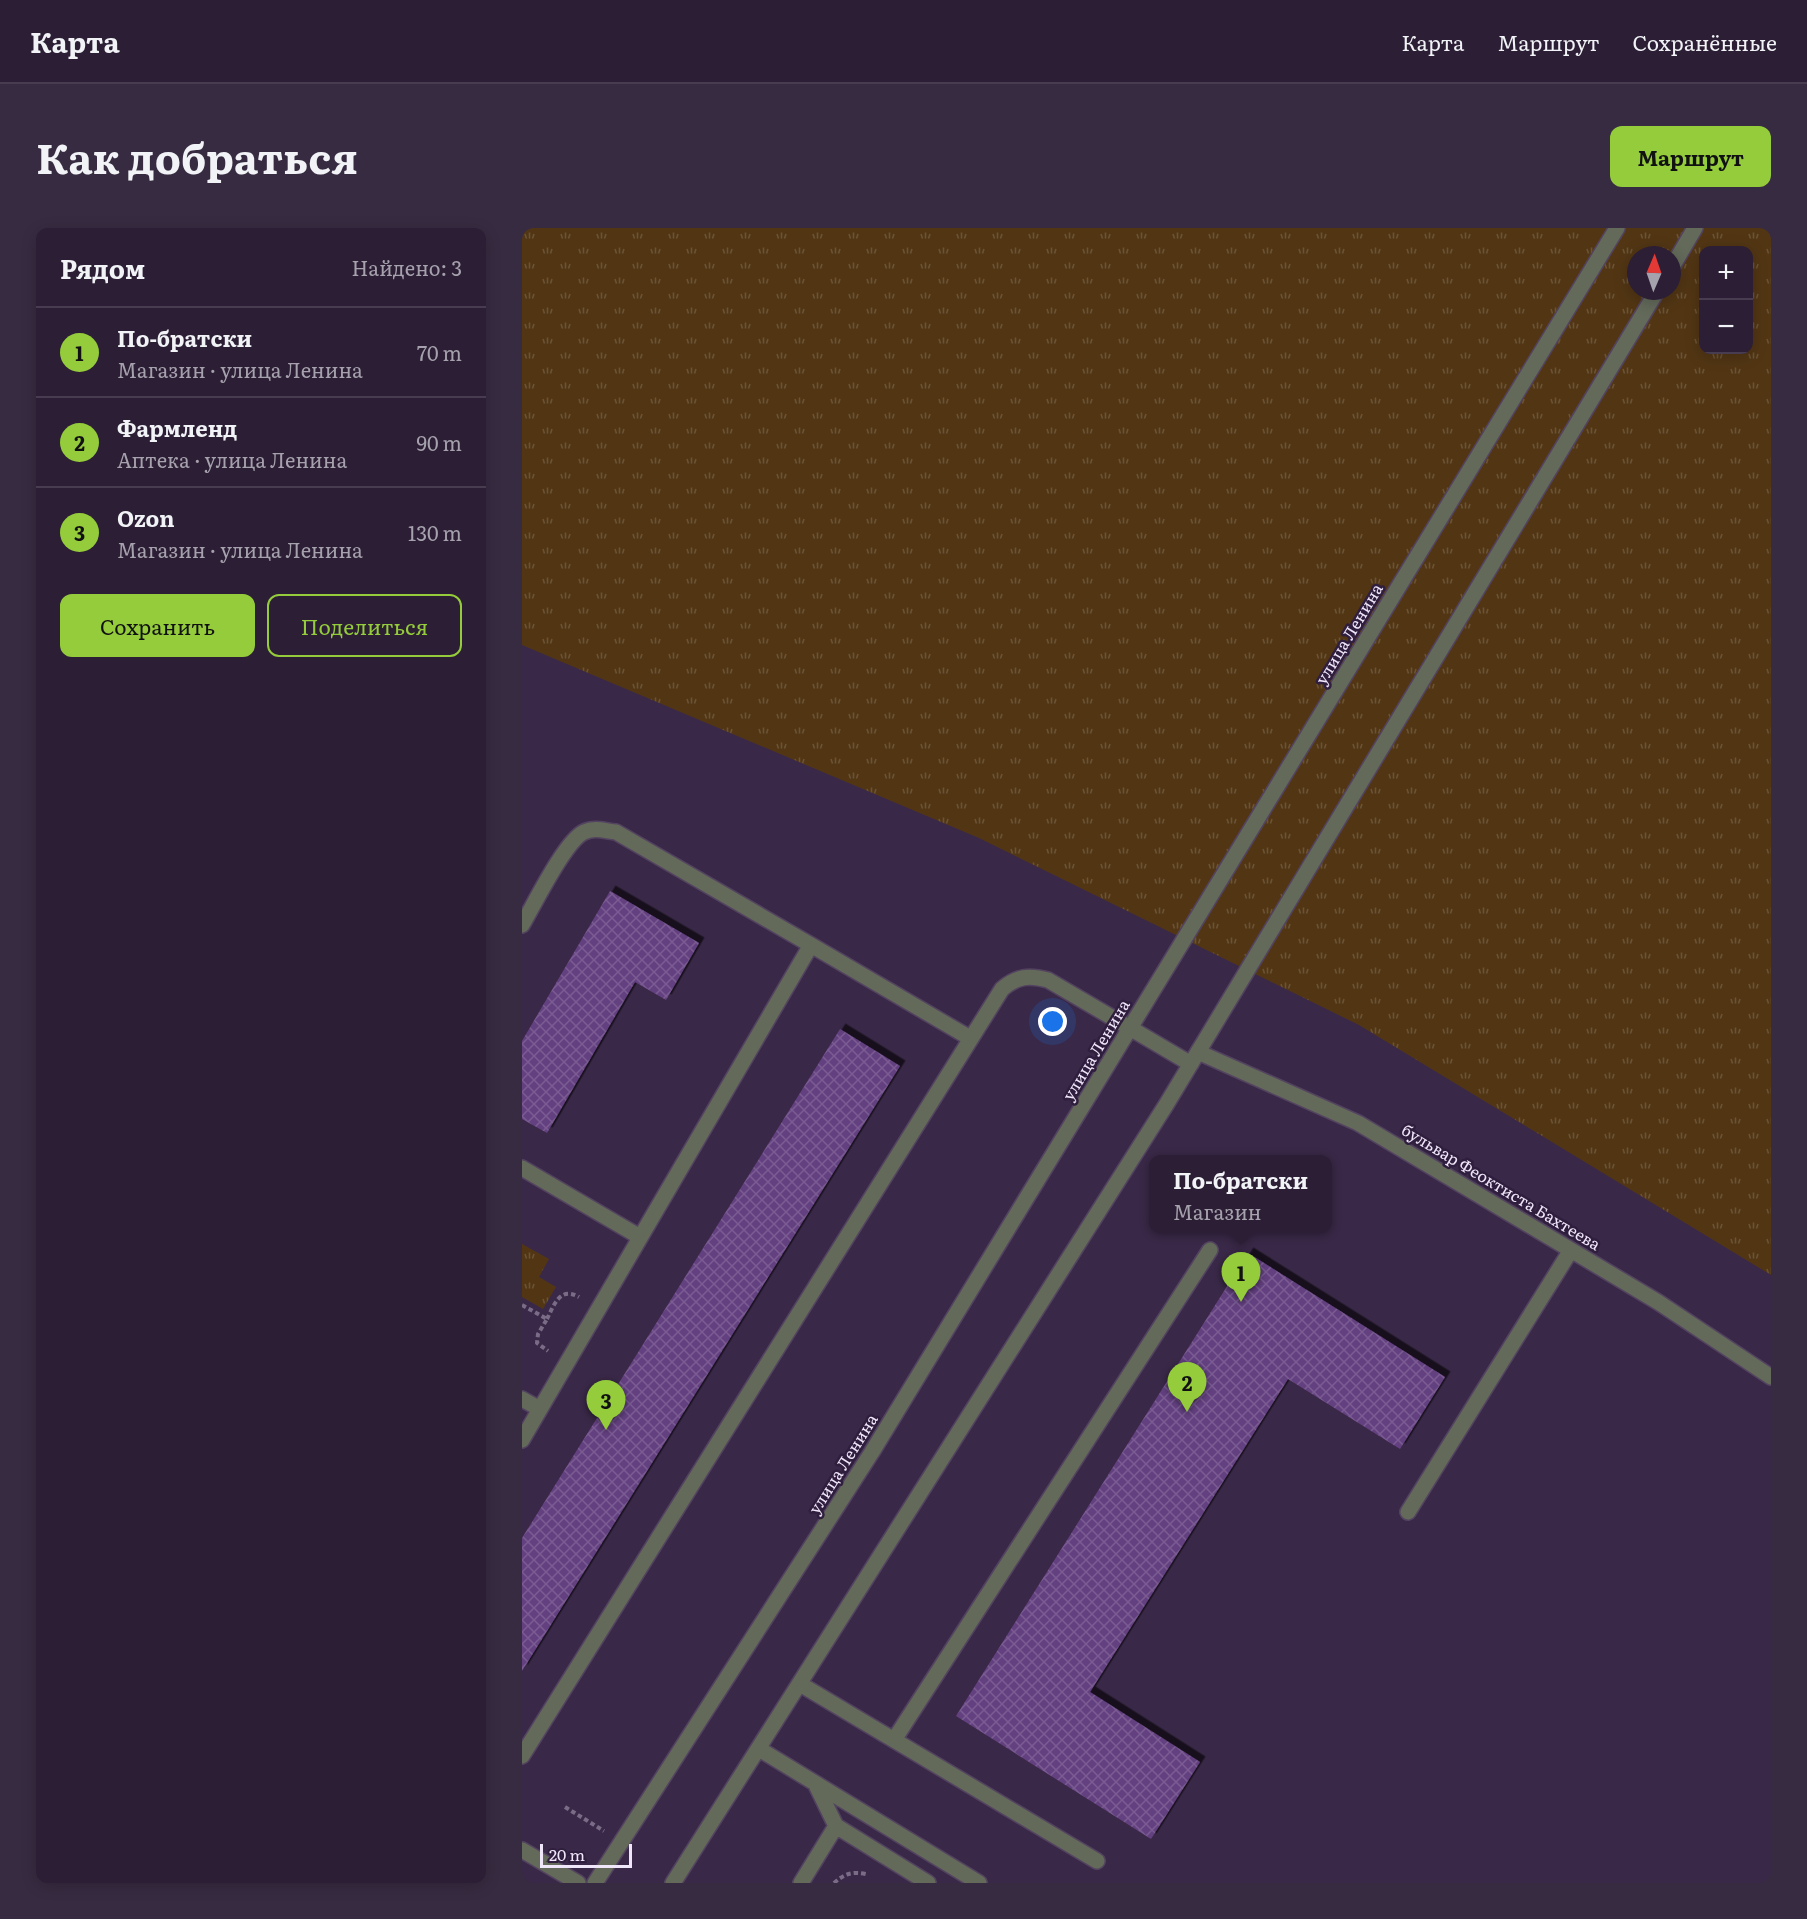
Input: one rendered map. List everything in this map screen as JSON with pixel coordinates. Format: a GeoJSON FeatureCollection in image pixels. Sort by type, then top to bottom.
{"type":"FeatureCollection","features":[{"type":"Feature","properties":{"kind":"street","name":"улица Ленина"},"geometry":{"type":"LineString","coordinates":[[595,1883],[872,1452],[1617,228]]}},
{"type":"Feature","properties":{"kind":"street"},"geometry":{"type":"LineString","coordinates":[[1681,252],[1695,228]]}},
{"type":"Feature","properties":{"kind":"street"},"geometry":{"type":"LineString","coordinates":[[673,1883],[1195,1058],[1652,300]]}},
{"type":"Feature","properties":{"kind":"street"},"geometry":{"type":"LineString","coordinates":[[522,925],[568,846],[582,833],[595,829],[616,832],[970,1038],[522,1756]]}},
{"type":"Feature","properties":{"kind":"street"},"geometry":{"type":"LineString","coordinates":[[522,1440],[811,945]]}},
{"type":"Feature","properties":{"kind":"street","name":"бульвар Феоктиста Бахтеева"},"geometry":{"type":"LineString","coordinates":[[970,1038],[1002,989],[1012,981],[1021,977],[1034,976],[1048,980],[1130,1028],[1195,1058],[1358,1123],[1658,1302],[1771,1377]]}},
{"type":"Feature","properties":{"kind":"street"},"geometry":{"type":"LineString","coordinates":[[522,1168],[640,1237]]}},
{"type":"Feature","properties":{"kind":"street"},"geometry":{"type":"LineString","coordinates":[[894,1740],[1210,1250]]}},
{"type":"Feature","properties":{"kind":"street"},"geometry":{"type":"LineString","coordinates":[[1408,1512],[1571,1250]]}},
{"type":"Feature","properties":{"kind":"street"},"geometry":{"type":"LineString","coordinates":[[522,1399],[540,1409]]}},
{"type":"Feature","properties":{"kind":"street"},"geometry":{"type":"LineString","coordinates":[[800,1684],[1097,1860]]}},
{"type":"Feature","properties":{"kind":"street"},"geometry":{"type":"LineString","coordinates":[[759,1749],[980,1883]]}},
{"type":"Feature","properties":{"kind":"street"},"geometry":{"type":"LineString","coordinates":[[815,1783],[836,1826],[928,1883]]}},
{"type":"Feature","properties":{"kind":"street"},"geometry":{"type":"LineString","coordinates":[[801,1883],[836,1826]]}},
{"type":"Feature","properties":{"kind":"street"},"geometry":{"type":"LineString","coordinates":[[522,1850],[578,1883]]}},
{"type":"Feature","properties":{"kind":"path"},"geometry":{"type":"LineString","coordinates":[[567,1362],[537,1342],[537,1334],[560,1297],[568,1292],[599,1308]]}},
{"type":"Feature","properties":{"kind":"path"},"geometry":{"type":"LineString","coordinates":[[522,1305],[547,1319]]}},
{"type":"Feature","properties":{"kind":"path"},"geometry":{"type":"LineString","coordinates":[[565,1807],[622,1842]]}},
{"type":"Feature","properties":{"kind":"path"},"geometry":{"type":"LineString","coordinates":[[834,1883],[853,1872],[865,1873],[874,1878]]}},
{"type":"Feature","properties":{"kind":"green space"},"geometry":{"type":"Polygon","coordinates":[[[522,228],[1771,228],[1771,1275],[1359,1025],[979,838],[522,645],[522,228]]]}},
{"type":"Feature","properties":{"kind":"green space"},"geometry":{"type":"Polygon","coordinates":[[[522,1244],[549,1259],[539,1277],[556,1287],[543,1309],[522,1297],[522,1244]]]}},
{"type":"Feature","properties":{"kind":"building"},"geometry":{"type":"Polygon","coordinates":[[[610,891],[699,943],[666,1000],[635,982],[547,1133],[522,1119],[522,1041],[610,891]]]}},
{"type":"Feature","properties":{"kind":"building"},"geometry":{"type":"Polygon","coordinates":[[[840,1029],[900,1066],[522,1671],[522,1538],[840,1029]]]}},
{"type":"Feature","properties":{"kind":"building"},"geometry":{"type":"Polygon","coordinates":[[[1248,1253],[1445,1377],[1400,1449],[1288,1379],[1090,1692],[1200,1762],[1151,1839],[956,1716],[1248,1253]]]}},
{"type":"Feature","properties":{"kind":"place","name":"По-братски"},"geometry":{"type":"Point","coordinates":[1241,1302]}},
{"type":"Feature","properties":{"kind":"place","name":"Фармленд"},"geometry":{"type":"Point","coordinates":[1187,1412]}},
{"type":"Feature","properties":{"kind":"place","name":"Ozon"},"geometry":{"type":"Point","coordinates":[606,1430]}}]}
